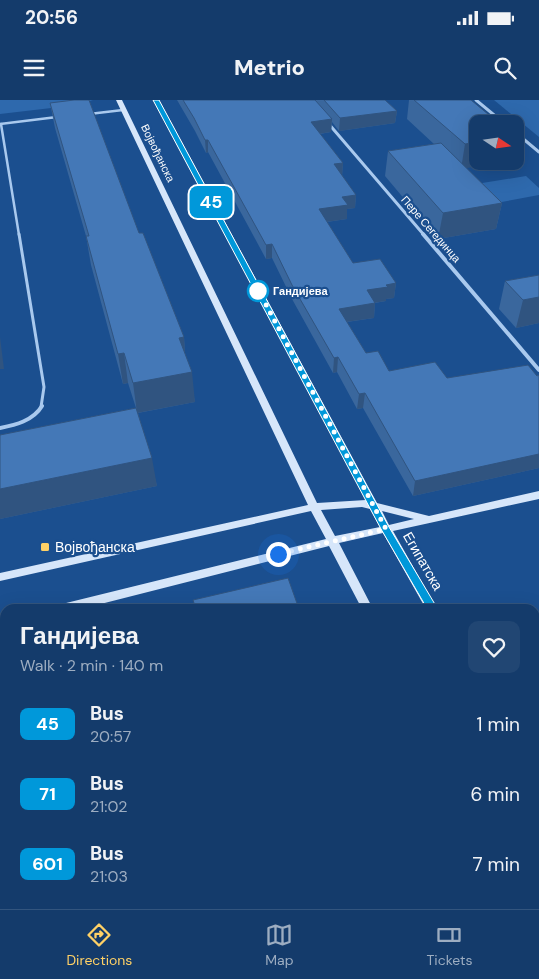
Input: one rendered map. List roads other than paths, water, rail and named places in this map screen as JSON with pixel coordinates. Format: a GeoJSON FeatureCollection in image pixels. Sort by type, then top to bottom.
{"type":"FeatureCollection","features":[{"type":"Feature","properties":{"kind":"main road","name":"Војвођанска"},"geometry":{"type":"LineString","coordinates":[[119,100],[332,541]]}},
{"type":"Feature","properties":{"kind":"main road","name":"Војвођанска"},"geometry":{"type":"LineString","coordinates":[[156,100],[386,529]]}},
{"type":"Feature","properties":{"kind":"main road"},"geometry":{"type":"LineString","coordinates":[[82,604],[332,541],[539,495]]}},
{"type":"Feature","properties":{"kind":"main road"},"geometry":{"type":"LineString","coordinates":[[0,577],[314,507],[351,503],[372,505],[431,519]]}},
{"type":"Feature","properties":{"kind":"main road","name":"Египатска"},"geometry":{"type":"LineString","coordinates":[[386,529],[429,604]]}},
{"type":"Feature","properties":{"kind":"main road"},"geometry":{"type":"LineString","coordinates":[[332,541],[365,604]]}},
{"type":"Feature","properties":{"kind":"street"},"geometry":{"type":"LineString","coordinates":[[476,100],[494,115]]}},
{"type":"Feature","properties":{"kind":"street","name":"Пере Сегединца"},"geometry":{"type":"LineString","coordinates":[[323,118],[539,370]]}},
{"type":"Feature","properties":{"kind":"street"},"geometry":{"type":"LineString","coordinates":[[524,140],[539,152]]}},
{"type":"Feature","properties":{"kind":"lane"},"geometry":{"type":"LineString","coordinates":[[86,114],[123,110]]}},
{"type":"Feature","properties":{"kind":"lane"},"geometry":{"type":"LineString","coordinates":[[0,428],[25,420],[37,412],[42,404],[44,387],[1,124],[58,117]]}},
{"type":"Feature","properties":{"kind":"place","name":"Гандијева"},"geometry":{"type":"Point","coordinates":[258,291]}},
{"type":"Feature","properties":{"kind":"place","name":"Војвођанска"},"geometry":{"type":"Point","coordinates":[45,547]}}]}
